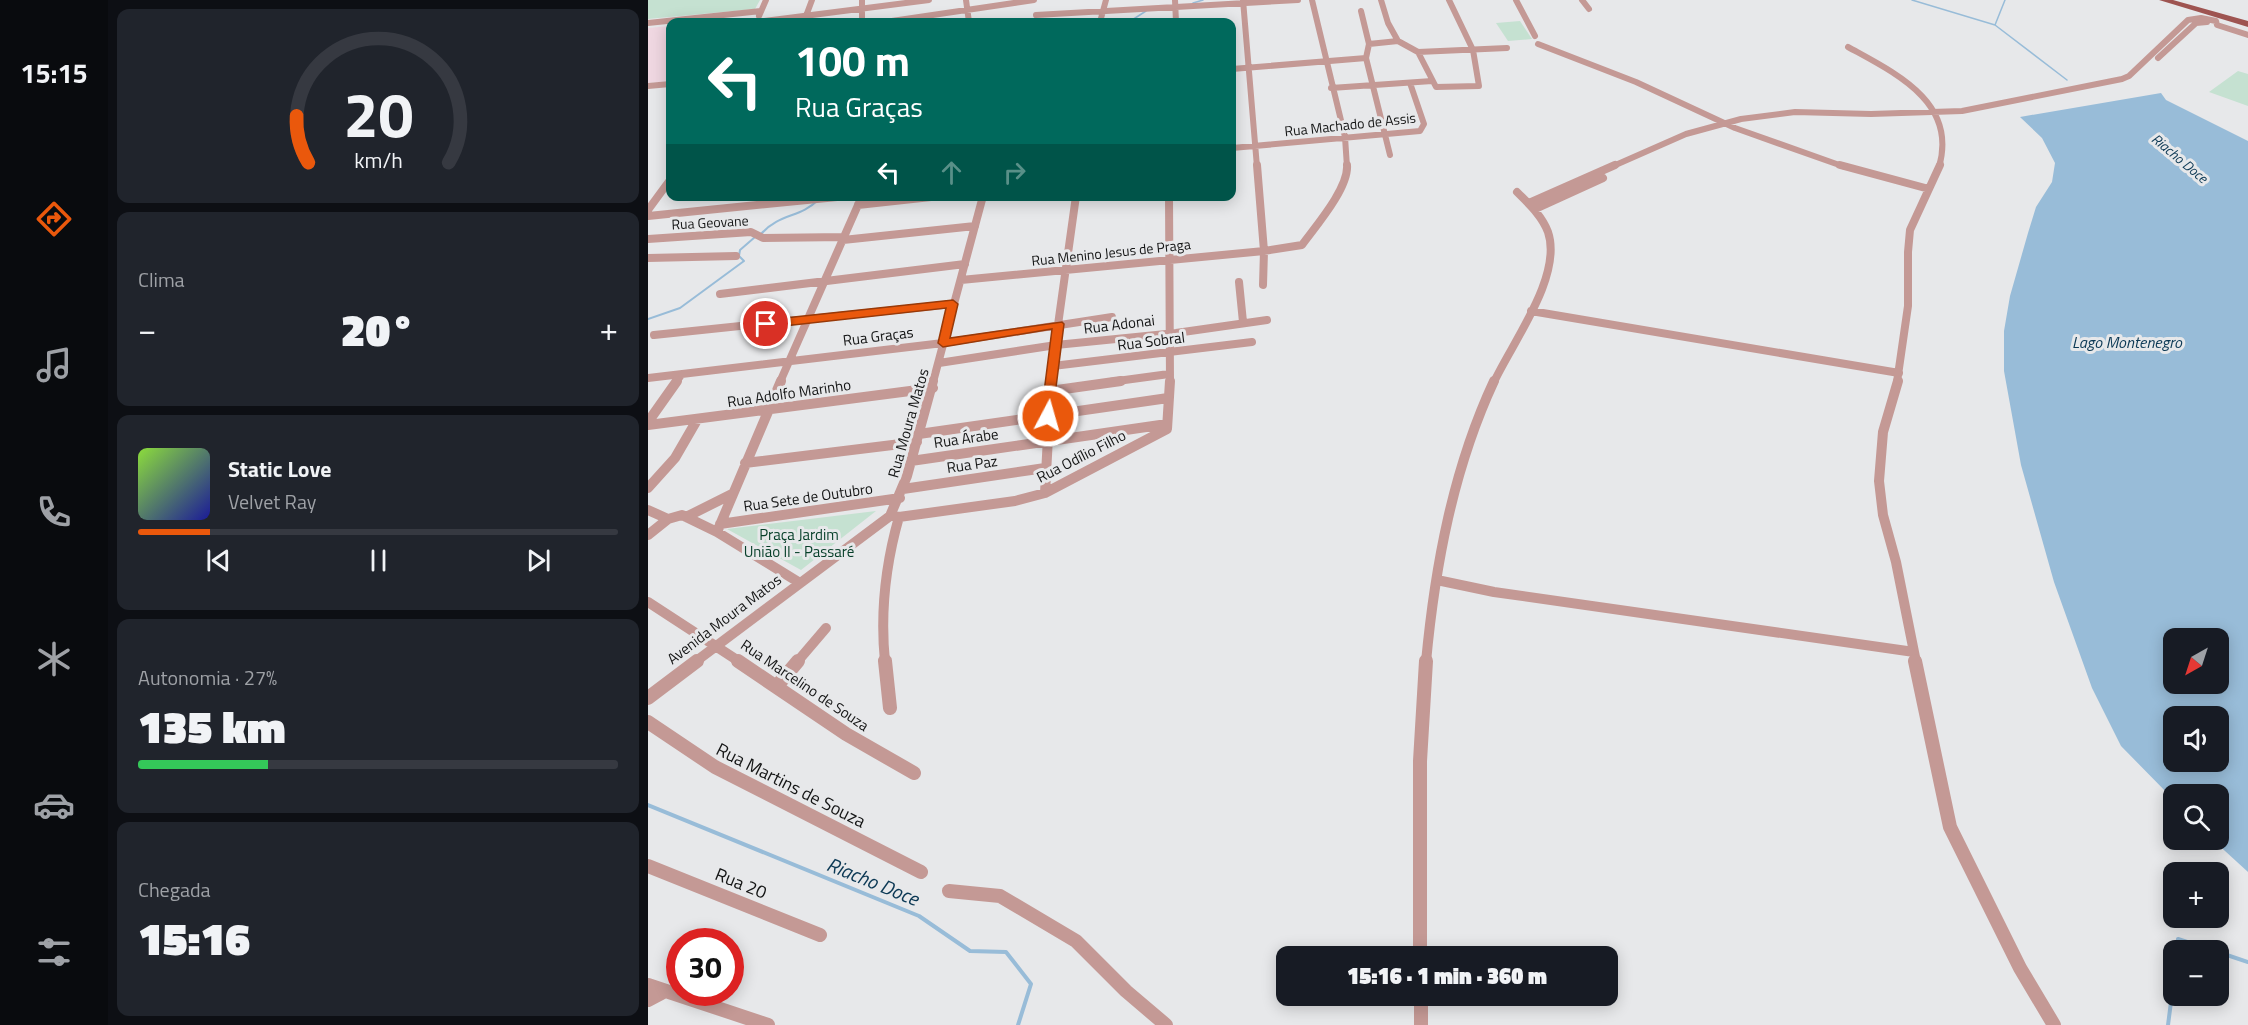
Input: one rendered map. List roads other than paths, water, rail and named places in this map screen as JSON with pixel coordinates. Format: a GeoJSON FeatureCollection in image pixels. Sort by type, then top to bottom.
{"type":"FeatureCollection","features":[{"type":"Feature","properties":{"kind":"main road"},"geometry":{"type":"LineString","coordinates":[[2163,0],[2219,19],[2248,22]]}},
{"type":"Feature","properties":{"kind":"main road"},"geometry":{"type":"LineString","coordinates":[[2178,0],[2248,22]]}},
{"type":"Feature","properties":{"kind":"street"},"geometry":{"type":"LineString","coordinates":[[758,18],[766,0]]}},
{"type":"Feature","properties":{"kind":"street"},"geometry":{"type":"LineString","coordinates":[[806,16],[812,0]]}},
{"type":"Feature","properties":{"kind":"street"},"geometry":{"type":"LineString","coordinates":[[862,0],[862,18]]}},
{"type":"Feature","properties":{"kind":"street"},"geometry":{"type":"LineString","coordinates":[[790,18],[929,0]]}},
{"type":"Feature","properties":{"kind":"street"},"geometry":{"type":"LineString","coordinates":[[966,0],[968,18]]}},
{"type":"Feature","properties":{"kind":"street"},"geometry":{"type":"LineString","coordinates":[[912,18],[1034,0]]}},
{"type":"Feature","properties":{"kind":"street"},"geometry":{"type":"LineString","coordinates":[[1036,18],[1041,0]]}},
{"type":"Feature","properties":{"kind":"street"},"geometry":{"type":"LineString","coordinates":[[1101,18],[1106,0]]}},
{"type":"Feature","properties":{"kind":"street"},"geometry":{"type":"LineString","coordinates":[[1175,0],[1176,18]]}},
{"type":"Feature","properties":{"kind":"street"},"geometry":{"type":"LineString","coordinates":[[1036,15],[1298,0]]}},
{"type":"Feature","properties":{"kind":"street","name":"Rua Menino Jesus de Praga"},"geometry":{"type":"LineString","coordinates":[[961,280],[1264,251],[1296,247],[1308,239],[1347,178],[1345,137],[1331,88],[1312,0]]}},
{"type":"Feature","properties":{"kind":"street"},"geometry":{"type":"LineString","coordinates":[[1381,0],[1388,23],[1398,41],[1418,52],[1507,48]]}},
{"type":"Feature","properties":{"kind":"street"},"geometry":{"type":"LineString","coordinates":[[1418,52],[1434,86],[1469,88],[1479,85],[1473,50],[1449,0]]}},
{"type":"Feature","properties":{"kind":"street"},"geometry":{"type":"LineString","coordinates":[[1516,0],[1535,36]]}},
{"type":"Feature","properties":{"kind":"street"},"geometry":{"type":"LineString","coordinates":[[1582,0],[1588,9]]}},
{"type":"Feature","properties":{"kind":"street"},"geometry":{"type":"LineString","coordinates":[[1243,2],[1264,251],[1263,285]]}},
{"type":"Feature","properties":{"kind":"street"},"geometry":{"type":"LineString","coordinates":[[1361,11],[1369,44],[1366,58],[1390,155]]}},
{"type":"Feature","properties":{"kind":"street"},"geometry":{"type":"LineString","coordinates":[[711,18],[760,13]]}},
{"type":"Feature","properties":{"kind":"street"},"geometry":{"type":"LineString","coordinates":[[1532,206],[1691,139],[1731,126],[1791,117],[1981,114],[2128,85],[2196,23],[2219,19],[2217,25],[2248,35]]}},
{"type":"Feature","properties":{"kind":"street"},"geometry":{"type":"LineString","coordinates":[[648,25],[666,23]]}},
{"type":"Feature","properties":{"kind":"street"},"geometry":{"type":"LineString","coordinates":[[1369,44],[1398,41]]}},
{"type":"Feature","properties":{"kind":"street"},"geometry":{"type":"LineString","coordinates":[[1538,44],[1636,82],[1731,126],[1842,166],[1929,189]]}},
{"type":"Feature","properties":{"kind":"street"},"geometry":{"type":"LineString","coordinates":[[1848,47],[1898,77],[1921,95],[1936,115],[1944,135],[1945,148],[1942,162],[1912,223],[1908,239],[1907,315],[1899,373],[1882,434],[1879,478],[1889,544],[1896,562],[1950,827],[2020,968],[2054,1025]]}},
{"type":"Feature","properties":{"kind":"street"},"geometry":{"type":"LineString","coordinates":[[1236,69],[1366,58]]}},
{"type":"Feature","properties":{"kind":"street"},"geometry":{"type":"LineString","coordinates":[[1331,88],[1432,81]]}},
{"type":"Feature","properties":{"kind":"street","name":"Rua Machado de Assis"},"geometry":{"type":"LineString","coordinates":[[1236,148],[1418,131],[1423,129],[1424,124],[1410,83]]}},
{"type":"Feature","properties":{"kind":"street"},"geometry":{"type":"LineString","coordinates":[[648,86],[666,84]]}},
{"type":"Feature","properties":{"kind":"street"},"geometry":{"type":"LineString","coordinates":[[1532,206],[1686,134],[1723,122],[1794,112],[1936,115]]}},
{"type":"Feature","properties":{"kind":"street"},"geometry":{"type":"LineString","coordinates":[[648,210],[666,192]]}},
{"type":"Feature","properties":{"kind":"street"},"geometry":{"type":"LineString","coordinates":[[1420,946],[1421,703],[1426,643],[1443,540],[1458,477],[1471,437],[1498,373],[1543,283],[1551,249],[1544,220],[1517,192]]}},
{"type":"Feature","properties":{"kind":"street"},"geometry":{"type":"LineString","coordinates":[[648,216],[804,201]]}},
{"type":"Feature","properties":{"kind":"street"},"geometry":{"type":"LineString","coordinates":[[718,528],[745,463],[811,320],[860,201]]}},
{"type":"Feature","properties":{"kind":"street","name":"Rua Moura Matos"},"geometry":{"type":"LineString","coordinates":[[895,516],[933,388],[982,201]]}},
{"type":"Feature","properties":{"kind":"street"},"geometry":{"type":"LineString","coordinates":[[1045,493],[1050,391],[1075,201]]}},
{"type":"Feature","properties":{"kind":"street"},"geometry":{"type":"LineString","coordinates":[[1167,427],[1169,201]]}},
{"type":"Feature","properties":{"kind":"street","name":"Rua Geovane"},"geometry":{"type":"LineString","coordinates":[[648,239],[751,232],[759,235],[844,238],[975,225]]}},
{"type":"Feature","properties":{"kind":"street"},"geometry":{"type":"LineString","coordinates":[[648,258],[736,256]]}},
{"type":"Feature","properties":{"kind":"street"},"geometry":{"type":"LineString","coordinates":[[720,294],[965,264]]}},
{"type":"Feature","properties":{"kind":"street"},"geometry":{"type":"LineString","coordinates":[[1239,282],[1243,322]]}},
{"type":"Feature","properties":{"kind":"street"},"geometry":{"type":"LineString","coordinates":[[654,335],[953,304]]}},
{"type":"Feature","properties":{"kind":"street"},"geometry":{"type":"LineString","coordinates":[[1531,311],[1899,373]]}},
{"type":"Feature","properties":{"kind":"street","name":"Rua Graças"},"geometry":{"type":"LineString","coordinates":[[648,378],[791,363],[1112,317]]}},
{"type":"Feature","properties":{"kind":"street","name":"Rua Adonai"},"geometry":{"type":"LineString","coordinates":[[939,363],[1056,345],[1176,333],[1267,320]]}},
{"type":"Feature","properties":{"kind":"street","name":"Rua Sobral"},"geometry":{"type":"LineString","coordinates":[[1053,366],[1252,342]]}},
{"type":"Feature","properties":{"kind":"street"},"geometry":{"type":"LineString","coordinates":[[1050,391],[1169,374]]}},
{"type":"Feature","properties":{"kind":"street"},"geometry":{"type":"LineString","coordinates":[[648,423],[681,375]]}},
{"type":"Feature","properties":{"kind":"street","name":"Rua Adolfo Marinho"},"geometry":{"type":"LineString","coordinates":[[648,423],[697,420],[933,388]]}},
{"type":"Feature","properties":{"kind":"street"},"geometry":{"type":"LineString","coordinates":[[745,463],[1168,398]]}},
{"type":"Feature","properties":{"kind":"street"},"geometry":{"type":"LineString","coordinates":[[648,488],[675,458],[697,420]]}},
{"type":"Feature","properties":{"kind":"street","name":"Rua Árabe"},"geometry":{"type":"LineString","coordinates":[[911,461],[1167,427]]}},
{"type":"Feature","properties":{"kind":"street","name":"Rua Odílio Filho"},"geometry":{"type":"LineString","coordinates":[[895,516],[1015,501],[1045,493],[1167,427]]}},
{"type":"Feature","properties":{"kind":"street","name":"Rua Paz"},"geometry":{"type":"LineString","coordinates":[[902,494],[1045,468]]}},
{"type":"Feature","properties":{"kind":"street"},"geometry":{"type":"LineString","coordinates":[[686,517],[732,494]]}},
{"type":"Feature","properties":{"kind":"street","name":"Rua Sete de Outubro"},"geometry":{"type":"LineString","coordinates":[[718,528],[902,494]]}},
{"type":"Feature","properties":{"kind":"street"},"geometry":{"type":"LineString","coordinates":[[648,510],[668,519]]}},
{"type":"Feature","properties":{"kind":"street"},"geometry":{"type":"LineString","coordinates":[[648,535],[668,519],[680,515],[718,528],[800,583]]}},
{"type":"Feature","properties":{"kind":"street"},"geometry":{"type":"LineString","coordinates":[[890,708],[885,666],[884,602],[887,563],[895,516]]}},
{"type":"Feature","properties":{"kind":"street","name":"Avenida Moura Matos"},"geometry":{"type":"LineString","coordinates":[[648,698],[800,583],[895,516]]}},
{"type":"Feature","properties":{"kind":"street"},"geometry":{"type":"LineString","coordinates":[[1437,580],[1494,592],[1914,652]]}},
{"type":"Feature","properties":{"kind":"street","name":"Rua Marcelino de Souza"},"geometry":{"type":"LineString","coordinates":[[648,602],[846,734],[914,773]]}},
{"type":"Feature","properties":{"kind":"street"},"geometry":{"type":"LineString","coordinates":[[777,686],[826,628]]}},
{"type":"Feature","properties":{"kind":"street","name":"Rua Martins de Souza"},"geometry":{"type":"LineString","coordinates":[[648,722],[715,767],[921,872]]}},
{"type":"Feature","properties":{"kind":"street","name":"Rua 20"},"geometry":{"type":"LineString","coordinates":[[648,866],[820,935]]}},
{"type":"Feature","properties":{"kind":"street"},"geometry":{"type":"LineString","coordinates":[[949,891],[1000,896],[1076,941],[1126,991],[1166,1025]]}},
{"type":"Feature","properties":{"kind":"street"},"geometry":{"type":"LineString","coordinates":[[648,985],[760,1024]]}},
{"type":"Feature","properties":{"kind":"street"},"geometry":{"type":"LineString","coordinates":[[648,1000],[665,991]]}},
{"type":"Feature","properties":{"kind":"street"},"geometry":{"type":"LineString","coordinates":[[1421,1006],[1421,1025]]}},
{"type":"Feature","properties":{"kind":"water","name":"Lago Montenegro"},"geometry":{"type":"Polygon","coordinates":[[[2161,93],[2166,100],[2248,141],[2248,872],[2224,850],[2229,850],[2229,784],[2163,784],[2163,789],[2121,746],[2092,688],[2054,582],[2021,465],[2004,371],[2004,331],[2010,296],[2036,207],[2052,182],[2055,163],[2042,138],[2020,117],[2161,93]]]}},
{"type":"Feature","properties":{"kind":"waterway"},"geometry":{"type":"LineString","coordinates":[[1193,3],[1203,0]]}},
{"type":"Feature","properties":{"kind":"waterway"},"geometry":{"type":"LineString","coordinates":[[1912,0],[1995,25]]}},
{"type":"Feature","properties":{"kind":"waterway"},"geometry":{"type":"LineString","coordinates":[[1995,25],[2005,0]]}},
{"type":"Feature","properties":{"kind":"waterway"},"geometry":{"type":"LineString","coordinates":[[1135,18],[1146,11]]}},
{"type":"Feature","properties":{"kind":"waterway","name":"Riacho Doce"},"geometry":{"type":"LineString","coordinates":[[1995,25],[2067,80]]}},
{"type":"Feature","properties":{"kind":"waterway"},"geometry":{"type":"LineString","coordinates":[[761,234],[775,222],[804,210],[817,201]]}},
{"type":"Feature","properties":{"kind":"waterway"},"geometry":{"type":"LineString","coordinates":[[648,319],[680,308],[744,261],[739,256],[740,250],[755,237]]}},
{"type":"Feature","properties":{"kind":"waterway","name":"Riacho Doce"},"geometry":{"type":"LineString","coordinates":[[648,805],[919,916],[970,951],[1006,952],[1031,984],[1018,1025]]}},
{"type":"Feature","properties":{"kind":"waterway","name":"Riacho Doce"},"geometry":{"type":"LineString","coordinates":[[2178,940],[2181,940]]}},
{"type":"Feature","properties":{"kind":"waterway","name":"Riacho Doce"},"geometry":{"type":"LineString","coordinates":[[2229,956],[2248,962]]}},
{"type":"Feature","properties":{"kind":"waterway","name":"Riacho Doce"},"geometry":{"type":"LineString","coordinates":[[2168,1025],[2170,1006]]}},
{"type":"Feature","properties":{"kind":"park label","name":"Praça Jardim União II - Passaré"},"geometry":{"type":"Point","coordinates":[799,542]}}]}
